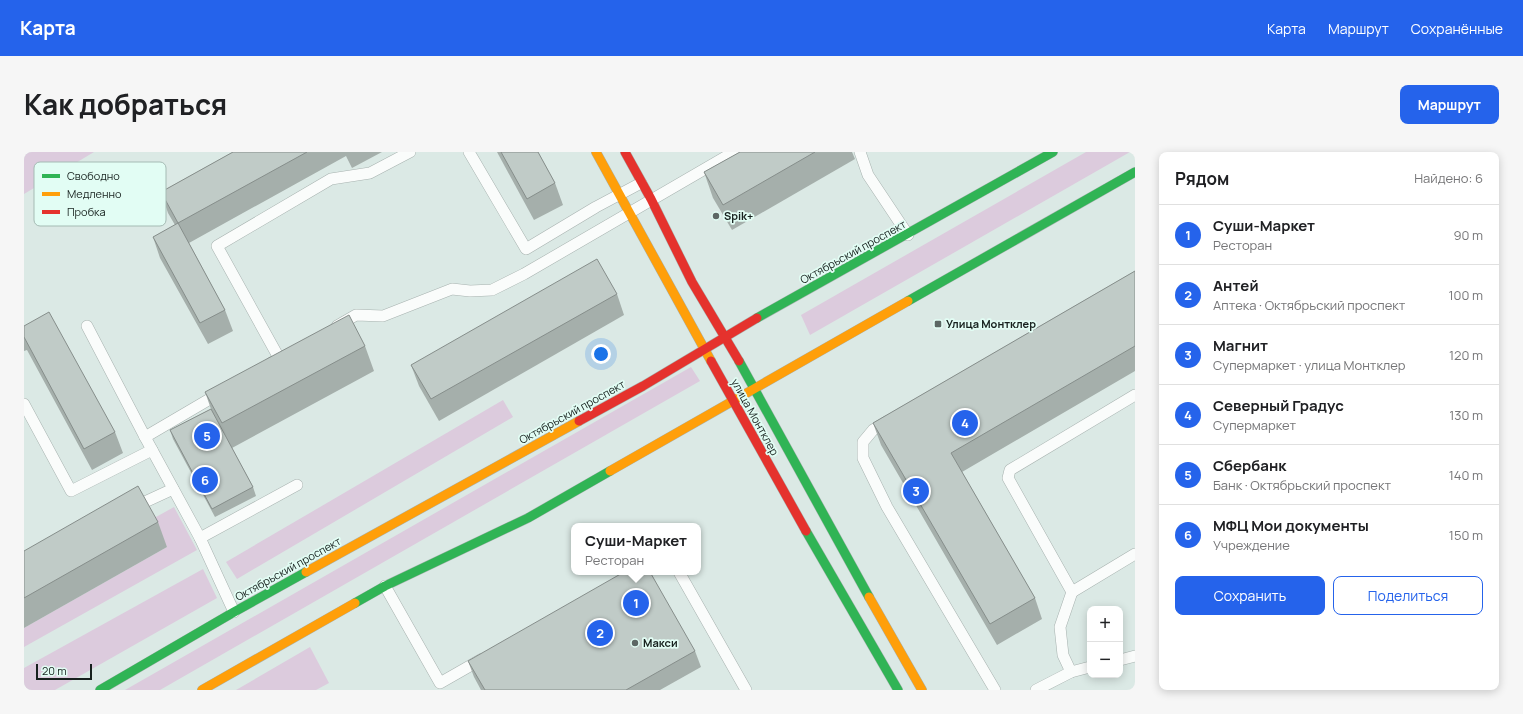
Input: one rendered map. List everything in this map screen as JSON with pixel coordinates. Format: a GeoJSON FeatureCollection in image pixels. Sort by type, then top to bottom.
{"type":"FeatureCollection","features":[{"type":"Feature","properties":{"kind":"main road","name":"улица Монтклер"},"geometry":{"type":"LineString","coordinates":[[596,152],[733,402],[897,687]]}},
{"type":"Feature","properties":{"kind":"main road","name":"улица Монтклер"},"geometry":{"type":"LineString","coordinates":[[625,152],[692,282],[726,336],[802,477],[922,690]]}},
{"type":"Feature","properties":{"kind":"main road","name":"Октябрьский проспект"},"geometry":{"type":"LineString","coordinates":[[100,690],[234,612],[636,390],[726,336],[1054,152]]}},
{"type":"Feature","properties":{"kind":"main road"},"geometry":{"type":"LineString","coordinates":[[202,690],[385,586],[528,518],[1135,172]]}},
{"type":"Feature","properties":{"kind":"lane"},"geometry":{"type":"LineString","coordinates":[[259,370],[283,357],[217,246],[331,179],[370,173],[410,152]]}},
{"type":"Feature","properties":{"kind":"lane"},"geometry":{"type":"LineString","coordinates":[[469,152],[526,249],[641,183]]}},
{"type":"Feature","properties":{"kind":"lane"},"geometry":{"type":"LineString","coordinates":[[324,333],[356,315],[383,316],[452,290],[492,290],[524,274],[734,152]]}},
{"type":"Feature","properties":{"kind":"lane"},"geometry":{"type":"LineString","coordinates":[[860,152],[868,176],[908,235]]}},
{"type":"Feature","properties":{"kind":"lane"},"geometry":{"type":"LineString","coordinates":[[87,326],[144,436],[200,538],[234,612]]}},
{"type":"Feature","properties":{"kind":"lane"},"geometry":{"type":"LineString","coordinates":[[144,436],[232,386]]}},
{"type":"Feature","properties":{"kind":"lane"},"geometry":{"type":"LineString","coordinates":[[1072,592],[1008,478],[1010,470],[1135,395]]}},
{"type":"Feature","properties":{"kind":"lane"},"geometry":{"type":"LineString","coordinates":[[24,404],[71,491],[152,450]]}},
{"type":"Feature","properties":{"kind":"lane"},"geometry":{"type":"LineString","coordinates":[[900,414],[873,430],[863,442],[863,458],[887,508],[995,690]]}},
{"type":"Feature","properties":{"kind":"lane"},"geometry":{"type":"LineString","coordinates":[[200,538],[297,485]]}},
{"type":"Feature","properties":{"kind":"lane"},"geometry":{"type":"LineString","coordinates":[[125,511],[173,490]]}},
{"type":"Feature","properties":{"kind":"lane"},"geometry":{"type":"LineString","coordinates":[[1071,672],[1063,655],[1060,626],[1072,592],[1135,554]]}},
{"type":"Feature","properties":{"kind":"lane"},"geometry":{"type":"LineString","coordinates":[[681,575],[746,690]]}},
{"type":"Feature","properties":{"kind":"lane"},"geometry":{"type":"LineString","coordinates":[[385,586],[442,686],[488,655]]}},
{"type":"Feature","properties":{"kind":"lane"},"geometry":{"type":"LineString","coordinates":[[1123,659],[1135,656]]}},
{"type":"Feature","properties":{"kind":"lane"},"geometry":{"type":"LineString","coordinates":[[1036,690],[1071,672],[1087,668]]}},
{"type":"Feature","properties":{"kind":"lane"},"geometry":{"type":"LineString","coordinates":[[883,690],[897,687]]}},
{"type":"Feature","properties":{"kind":"shaded area"},"geometry":{"type":"Polygon","coordinates":[[[24,152],[94,152],[77,162],[34,162],[34,188],[24,194],[24,152]]]}},
{"type":"Feature","properties":{"kind":"shaded area"},"geometry":{"type":"Polygon","coordinates":[[[1086,152],[1130,152],[810,335],[801,315],[1086,152]]]}},
{"type":"Feature","properties":{"kind":"shaded area"},"geometry":{"type":"Polygon","coordinates":[[[691,367],[700,381],[160,690],[125,690],[691,367]]]}},
{"type":"Feature","properties":{"kind":"shaded area"},"geometry":{"type":"Polygon","coordinates":[[[503,400],[513,417],[237,579],[226,562],[503,400]]]}},
{"type":"Feature","properties":{"kind":"shaded area"},"geometry":{"type":"Polygon","coordinates":[[[174,507],[197,550],[24,647],[24,628],[167,547],[147,512],[156,517],[174,507]]]}},
{"type":"Feature","properties":{"kind":"shaded area"},"geometry":{"type":"Polygon","coordinates":[[[203,569],[217,598],[55,690],[24,690],[24,668],[203,569]]]}},
{"type":"Feature","properties":{"kind":"shaded area"},"geometry":{"type":"Polygon","coordinates":[[[310,647],[329,683],[316,690],[236,690],[310,647]]]}},
{"type":"Feature","properties":{"kind":"building"},"geometry":{"type":"Polygon","coordinates":[[[233,152],[307,152],[178,223],[166,201],[166,189],[233,152]]]}},
{"type":"Feature","properties":{"kind":"building"},"geometry":{"type":"Polygon","coordinates":[[[501,152],[538,152],[555,183],[527,199],[501,152]]]}},
{"type":"Feature","properties":{"kind":"building"},"geometry":{"type":"Polygon","coordinates":[[[740,152],[815,152],[723,205],[704,172],[740,152]]]}},
{"type":"Feature","properties":{"kind":"building"},"geometry":{"type":"Polygon","coordinates":[[[178,223],[225,310],[200,323],[153,237],[178,223]]]}},
{"type":"Feature","properties":{"kind":"building"},"geometry":{"type":"Polygon","coordinates":[[[597,259],[617,294],[431,399],[411,365],[597,259]]]}},
{"type":"Feature","properties":{"kind":"building"},"geometry":{"type":"Polygon","coordinates":[[[1135,271],[1135,346],[951,453],[1035,598],[990,624],[873,423],[1135,271]]]}},
{"type":"Feature","properties":{"kind":"building"},"geometry":{"type":"Polygon","coordinates":[[[49,312],[115,432],[84,449],[24,337],[24,326],[49,312]]]}},
{"type":"Feature","properties":{"kind":"building"},"geometry":{"type":"Polygon","coordinates":[[[349,315],[365,346],[222,423],[205,392],[349,315]]]}},
{"type":"Feature","properties":{"kind":"building"},"geometry":{"type":"Polygon","coordinates":[[[211,409],[253,487],[212,509],[170,430],[211,409]]]}},
{"type":"Feature","properties":{"kind":"building"},"geometry":{"type":"Polygon","coordinates":[[[138,486],[158,522],[24,598],[24,551],[138,486]]]}},
{"type":"Feature","properties":{"kind":"building"},"geometry":{"type":"Polygon","coordinates":[[[619,575],[652,575],[695,651],[626,690],[485,690],[468,661],[619,575]]]}},
{"type":"Feature","properties":{"kind":"traffic: fast"},"geometry":{"type":"LineString","coordinates":[[757,318],[1053,152]]}},
{"type":"Feature","properties":{"kind":"traffic: fast"},"geometry":{"type":"LineString","coordinates":[[908,301],[1135,172]]}},
{"type":"Feature","properties":{"kind":"traffic: fast"},"geometry":{"type":"LineString","coordinates":[[739,361],[869,597]]}},
{"type":"Feature","properties":{"kind":"traffic: fast"},"geometry":{"type":"LineString","coordinates":[[355,603],[385,586],[528,518],[610,471]]}},
{"type":"Feature","properties":{"kind":"traffic: fast"},"geometry":{"type":"LineString","coordinates":[[806,531],[898,690]]}},
{"type":"Feature","properties":{"kind":"traffic: fast"},"geometry":{"type":"LineString","coordinates":[[100,690],[306,572]]}},
{"type":"Feature","properties":{"kind":"traffic: slow"},"geometry":{"type":"LineString","coordinates":[[596,152],[711,361]]}},
{"type":"Feature","properties":{"kind":"traffic: slow"},"geometry":{"type":"LineString","coordinates":[[610,471],[908,301]]}},
{"type":"Feature","properties":{"kind":"traffic: slow"},"geometry":{"type":"LineString","coordinates":[[306,572],[579,421]]}},
{"type":"Feature","properties":{"kind":"traffic: slow"},"geometry":{"type":"LineString","coordinates":[[869,597],[922,690]]}},
{"type":"Feature","properties":{"kind":"traffic: slow"},"geometry":{"type":"LineString","coordinates":[[202,690],[355,603]]}},
{"type":"Feature","properties":{"kind":"traffic: jam"},"geometry":{"type":"LineString","coordinates":[[625,152],[651,199],[692,282],[739,361]]}},
{"type":"Feature","properties":{"kind":"traffic: jam"},"geometry":{"type":"LineString","coordinates":[[579,421],[643,386],[757,318]]}},
{"type":"Feature","properties":{"kind":"traffic: jam"},"geometry":{"type":"LineString","coordinates":[[711,361],[806,531]]}},
{"type":"Feature","properties":{"kind":"place","name":"Spik+"},"geometry":{"type":"Point","coordinates":[716,216]}},
{"type":"Feature","properties":{"kind":"place","name":"Улица Монтклер"},"geometry":{"type":"Point","coordinates":[938,324]}},
{"type":"Feature","properties":{"kind":"place","name":"Северный Градус"},"geometry":{"type":"Point","coordinates":[965,423]}},
{"type":"Feature","properties":{"kind":"place","name":"Сбербанк"},"geometry":{"type":"Point","coordinates":[207,436]}},
{"type":"Feature","properties":{"kind":"place","name":"МФЦ Мои документы"},"geometry":{"type":"Point","coordinates":[205,480]}},
{"type":"Feature","properties":{"kind":"place","name":"Магнит"},"geometry":{"type":"Point","coordinates":[916,491]}},
{"type":"Feature","properties":{"kind":"place","name":"Суши-Маркет"},"geometry":{"type":"Point","coordinates":[636,603]}},
{"type":"Feature","properties":{"kind":"place","name":"Антей"},"geometry":{"type":"Point","coordinates":[600,633]}},
{"type":"Feature","properties":{"kind":"place","name":"Макси"},"geometry":{"type":"Point","coordinates":[635,643]}}]}
